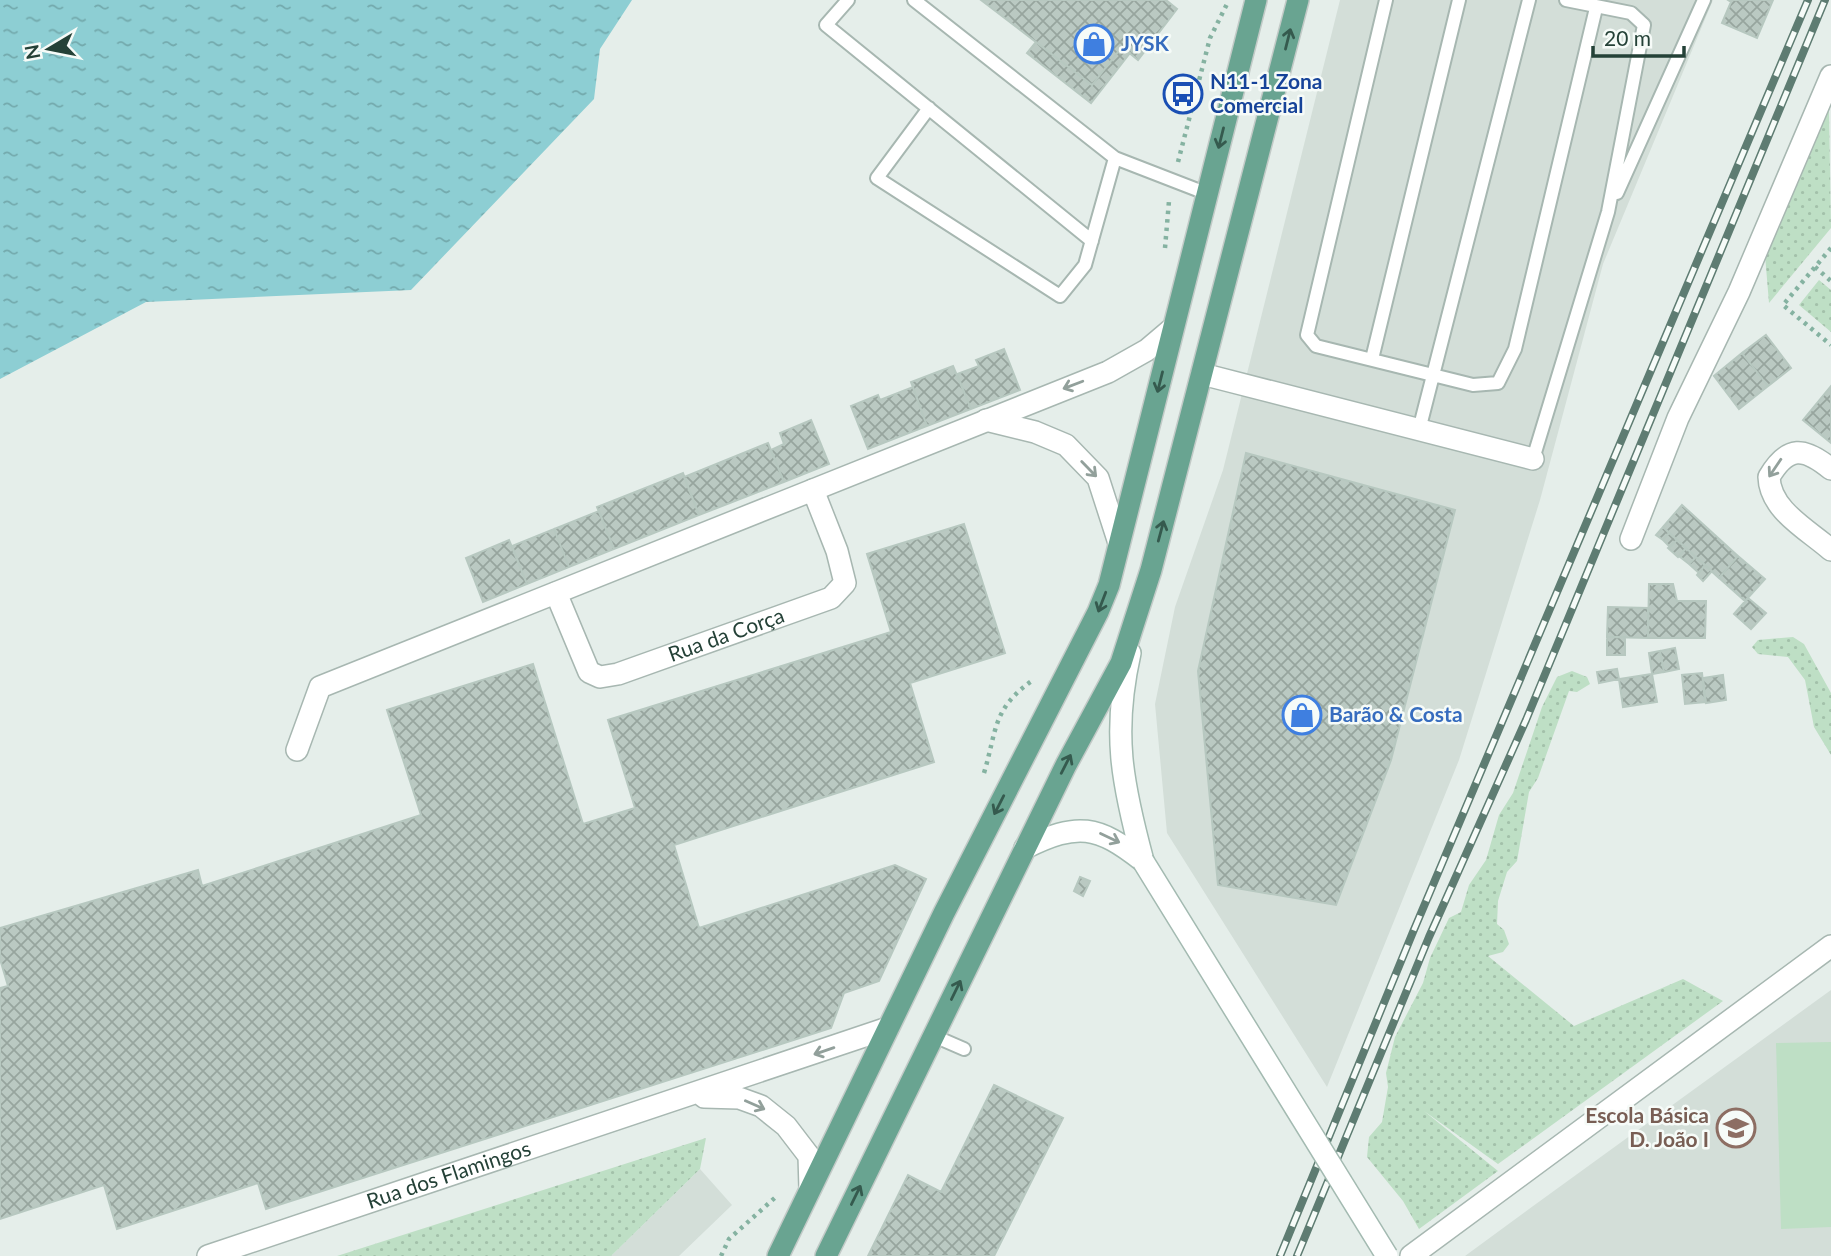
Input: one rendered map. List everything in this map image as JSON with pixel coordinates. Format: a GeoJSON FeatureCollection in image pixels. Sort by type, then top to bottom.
{"type":"FeatureCollection","features":[{"type":"Feature","properties":{"kind":"main road"},"geometry":{"type":"LineString","coordinates":[[778,1256],[888,1028],[997,809],[1074,665],[1102,603],[1256,0]]}},
{"type":"Feature","properties":{"kind":"main road"},"geometry":{"type":"LineString","coordinates":[[826,1256],[1025,848],[1121,663],[1138,617],[1298,0]]}},
{"type":"Feature","properties":{"kind":"street"},"geometry":{"type":"LineString","coordinates":[[1630,539],[1678,418],[1739,292],[1831,76]]}},
{"type":"Feature","properties":{"kind":"street"},"geometry":{"type":"LineString","coordinates":[[297,750],[320,687],[1132,360],[1173,328]]}},
{"type":"Feature","properties":{"kind":"street"},"geometry":{"type":"LineString","coordinates":[[1202,374],[1533,459]]}},
{"type":"Feature","properties":{"kind":"street"},"geometry":{"type":"LineString","coordinates":[[986,420],[1035,432],[1066,445],[1098,478],[1119,543]]}},
{"type":"Feature","properties":{"kind":"street"},"geometry":{"type":"LineString","coordinates":[[1831,469],[1814,455],[1801,451],[1785,456],[1769,477],[1769,491],[1776,504],[1831,550]]}},
{"type":"Feature","properties":{"kind":"street","name":"Rua da Corça"},"geometry":{"type":"LineString","coordinates":[[556,593],[589,672],[600,677],[618,674],[831,598],[845,583],[837,551],[813,490]]}},
{"type":"Feature","properties":{"kind":"street"},"geometry":{"type":"LineString","coordinates":[[1138,617],[1124,682],[1119,750],[1125,790],[1143,861],[1387,1256]]}},
{"type":"Feature","properties":{"kind":"street"},"geometry":{"type":"LineString","coordinates":[[1025,848],[1072,829],[1092,830],[1115,839],[1143,861]]}},
{"type":"Feature","properties":{"kind":"street"},"geometry":{"type":"LineString","coordinates":[[1411,1256],[1831,946]]}},
{"type":"Feature","properties":{"kind":"street","name":"Rua dos Flamingos"},"geometry":{"type":"LineString","coordinates":[[208,1256],[888,1028]]}},
{"type":"Feature","properties":{"kind":"street","name":"Rua dos Flamingos"},"geometry":{"type":"LineString","coordinates":[[688,1097],[739,1098],[761,1106],[786,1126],[809,1156],[810,1189]]}},
{"type":"Feature","properties":{"kind":"lane"},"geometry":{"type":"LineString","coordinates":[[848,0],[826,25],[1092,241]]}},
{"type":"Feature","properties":{"kind":"lane"},"geometry":{"type":"LineString","coordinates":[[914,0],[1115,158],[1208,194]]}},
{"type":"Feature","properties":{"kind":"lane"},"geometry":{"type":"LineString","coordinates":[[1386,0],[1307,334],[1315,346],[1434,373],[1473,385],[1498,383],[1515,349],[1596,8]]}},
{"type":"Feature","properties":{"kind":"lane"},"geometry":{"type":"LineString","coordinates":[[1372,359],[1459,0]]}},
{"type":"Feature","properties":{"kind":"lane"},"geometry":{"type":"LineString","coordinates":[[1419,430],[1529,0]]}},
{"type":"Feature","properties":{"kind":"lane"},"geometry":{"type":"LineString","coordinates":[[1533,459],[1608,212],[1644,25],[1631,13],[1566,0]]}},
{"type":"Feature","properties":{"kind":"lane"},"geometry":{"type":"LineString","coordinates":[[1608,212],[1704,0]]}},
{"type":"Feature","properties":{"kind":"lane"},"geometry":{"type":"LineString","coordinates":[[929,108],[877,178],[1060,296],[1085,265],[1115,158]]}},
{"type":"Feature","properties":{"kind":"lane"},"geometry":{"type":"LineString","coordinates":[[934,1036],[964,1049]]}},
{"type":"Feature","properties":{"kind":"path"},"geometry":{"type":"LineString","coordinates":[[1165,257],[1172,180],[1210,38],[1228,0]]}},
{"type":"Feature","properties":{"kind":"path"},"geometry":{"type":"LineString","coordinates":[[1831,248],[1783,305],[1831,345]]}},
{"type":"Feature","properties":{"kind":"path"},"geometry":{"type":"LineString","coordinates":[[1815,267],[1831,281]]}},
{"type":"Feature","properties":{"kind":"path"},"geometry":{"type":"LineString","coordinates":[[983,778],[993,726],[1007,702],[1040,675]]}},
{"type":"Feature","properties":{"kind":"path"},"geometry":{"type":"LineString","coordinates":[[721,1256],[729,1239],[785,1189]]}},
{"type":"Feature","properties":{"kind":"shaded area"},"geometry":{"type":"Polygon","coordinates":[[[1340,0],[1713,0],[1603,264],[1540,500],[1459,760],[1327,1087],[1167,833],[1155,704],[1175,607],[1223,470],[1340,0]]]}},
{"type":"Feature","properties":{"kind":"shaded area","name":"Escola Básica D. João I"},"geometry":{"type":"Polygon","coordinates":[[[1831,990],[1831,1256],[1465,1256],[1529,1209],[1831,990]]]}},
{"type":"Feature","properties":{"kind":"shaded area"},"geometry":{"type":"Polygon","coordinates":[[[700,1169],[732,1205],[679,1256],[611,1256],[700,1169]]]}},
{"type":"Feature","properties":{"kind":"green space"},"geometry":{"type":"Polygon","coordinates":[[[1831,102],[1831,228],[1769,303],[1765,255],[1831,102]]]}},
{"type":"Feature","properties":{"kind":"green space"},"geometry":{"type":"Polygon","coordinates":[[[1819,280],[1831,290],[1831,332],[1799,305],[1819,280]]]}},
{"type":"Feature","properties":{"kind":"green space"},"geometry":{"type":"Polygon","coordinates":[[[1793,637],[1804,644],[1831,693],[1831,755],[1814,727],[1805,680],[1788,657],[1758,654],[1752,647],[1758,640],[1793,637]]]}},
{"type":"Feature","properties":{"kind":"green space"},"geometry":{"type":"Polygon","coordinates":[[[1572,671],[1587,677],[1590,684],[1577,692],[1569,691],[1538,778],[1529,792],[1517,861],[1507,872],[1498,901],[1497,924],[1504,930],[1509,944],[1503,952],[1488,956],[1574,1026],[1683,979],[1723,1001],[1498,1164],[1424,1111],[1498,1171],[1419,1229],[1403,1201],[1367,1157],[1369,1137],[1382,1122],[1388,1087],[1386,1073],[1395,1037],[1423,983],[1430,958],[1449,918],[1461,912],[1469,885],[1486,860],[1499,815],[1513,793],[1542,707],[1557,677],[1572,671]]]}},
{"type":"Feature","properties":{"kind":"green space"},"geometry":{"type":"Polygon","coordinates":[[[1831,1042],[1831,1227],[1781,1229],[1776,1043],[1831,1042]]]}},
{"type":"Feature","properties":{"kind":"green space"},"geometry":{"type":"Polygon","coordinates":[[[706,1138],[700,1169],[611,1256],[337,1256],[706,1138]]]}},
{"type":"Feature","properties":{"kind":"water"},"geometry":{"type":"Polygon","coordinates":[[[0,0],[632,0],[600,49],[594,99],[411,290],[146,302],[0,379],[0,0]]]}},
{"type":"Feature","properties":{"kind":"building","name":"JYSK"},"geometry":{"type":"Polygon","coordinates":[[[981,0],[1166,0],[1177,9],[1138,60],[1122,47],[1092,85],[981,0]]]}},
{"type":"Feature","properties":{"kind":"building"},"geometry":{"type":"Polygon","coordinates":[[[1728,0],[1773,0],[1757,38],[1722,23],[1731,2],[1728,0]]]}},
{"type":"Feature","properties":{"kind":"building"},"geometry":{"type":"Polygon","coordinates":[[[1036,42],[1092,85],[1122,47],[1130,53],[1091,103],[1027,53],[1036,42]]]}},
{"type":"Feature","properties":{"kind":"building"},"geometry":{"type":"Polygon","coordinates":[[[1766,335],[1791,368],[1768,386],[1742,353],[1766,335]]]}},
{"type":"Feature","properties":{"kind":"building"},"geometry":{"type":"Polygon","coordinates":[[[1004,349],[1020,390],[971,409],[957,374],[979,366],[976,360],[1004,349]]]}},
{"type":"Feature","properties":{"kind":"building"},"geometry":{"type":"Polygon","coordinates":[[[1742,353],[1768,386],[1739,409],[1714,376],[1742,353]]]}},
{"type":"Feature","properties":{"kind":"building"},"geometry":{"type":"Polygon","coordinates":[[[953,366],[971,409],[927,426],[911,382],[953,366]]]}},
{"type":"Feature","properties":{"kind":"building"},"geometry":{"type":"Polygon","coordinates":[[[1831,386],[1831,443],[1803,420],[1831,386]]]}},
{"type":"Feature","properties":{"kind":"building"},"geometry":{"type":"Polygon","coordinates":[[[913,387],[927,426],[868,449],[851,406],[878,395],[880,400],[913,387]]]}},
{"type":"Feature","properties":{"kind":"building"},"geometry":{"type":"Polygon","coordinates":[[[811,420],[829,464],[784,482],[771,450],[784,444],[780,433],[811,420]]]}},
{"type":"Feature","properties":{"kind":"building"},"geometry":{"type":"Polygon","coordinates":[[[768,443],[784,482],[699,515],[684,477],[768,443]]]}},
{"type":"Feature","properties":{"kind":"building","name":"Barão & Costa"},"geometry":{"type":"Polygon","coordinates":[[[1246,453],[1455,510],[1391,760],[1336,905],[1218,885],[1198,671],[1246,453]]]}},
{"type":"Feature","properties":{"kind":"building"},"geometry":{"type":"Polygon","coordinates":[[[683,473],[699,515],[614,549],[597,507],[683,473]]]}},
{"type":"Feature","properties":{"kind":"building"},"geometry":{"type":"Polygon","coordinates":[[[1682,505],[1738,556],[1719,578],[1663,527],[1682,505]]]}},
{"type":"Feature","properties":{"kind":"building"},"geometry":{"type":"Polygon","coordinates":[[[599,511],[614,549],[569,567],[554,529],[599,511]]]}},
{"type":"Feature","properties":{"kind":"building"},"geometry":{"type":"Polygon","coordinates":[[[964,524],[1005,653],[910,683],[934,762],[674,845],[699,928],[895,865],[926,879],[879,981],[844,993],[831,1028],[266,1209],[258,1183],[117,1229],[104,1185],[0,1219],[0,988],[8,986],[0,959],[0,928],[198,870],[202,886],[421,815],[387,710],[533,664],[583,824],[635,808],[608,720],[891,632],[867,554],[964,524]]]}},
{"type":"Feature","properties":{"kind":"building"},"geometry":{"type":"Polygon","coordinates":[[[1663,527],[1669,533],[1663,540],[1656,535],[1663,527]]]}},
{"type":"Feature","properties":{"kind":"building"},"geometry":{"type":"Polygon","coordinates":[[[554,529],[569,567],[527,584],[512,546],[554,529]]]}},
{"type":"Feature","properties":{"kind":"building"},"geometry":{"type":"Polygon","coordinates":[[[1669,533],[1677,540],[1670,547],[1663,540],[1669,533]]]}},
{"type":"Feature","properties":{"kind":"building"},"geometry":{"type":"Polygon","coordinates":[[[509,540],[527,584],[483,602],[466,558],[509,540]]]}},
{"type":"Feature","properties":{"kind":"building"},"geometry":{"type":"Polygon","coordinates":[[[1677,540],[1686,548],[1678,557],[1668,548],[1677,540]]]}},
{"type":"Feature","properties":{"kind":"building"},"geometry":{"type":"Polygon","coordinates":[[[1686,548],[1696,557],[1689,564],[1679,556],[1686,548]]]}},
{"type":"Feature","properties":{"kind":"building"},"geometry":{"type":"Polygon","coordinates":[[[1738,556],[1765,579],[1745,601],[1719,578],[1738,556]]]}},
{"type":"Feature","properties":{"kind":"building"},"geometry":{"type":"Polygon","coordinates":[[[1696,557],[1705,565],[1699,573],[1689,564],[1696,557]]]}},
{"type":"Feature","properties":{"kind":"building"},"geometry":{"type":"Polygon","coordinates":[[[1705,565],[1712,571],[1703,581],[1697,575],[1705,565]]]}},
{"type":"Feature","properties":{"kind":"building"},"geometry":{"type":"Polygon","coordinates":[[[1649,584],[1673,584],[1677,601],[1706,601],[1705,638],[1648,638],[1649,584]]]}},
{"type":"Feature","properties":{"kind":"building"},"geometry":{"type":"Polygon","coordinates":[[[1748,598],[1766,613],[1751,629],[1734,614],[1748,598]]]}},
{"type":"Feature","properties":{"kind":"building"},"geometry":{"type":"Polygon","coordinates":[[[1608,607],[1648,608],[1648,638],[1607,637],[1608,607]]]}},
{"type":"Feature","properties":{"kind":"building"},"geometry":{"type":"Polygon","coordinates":[[[1607,637],[1625,637],[1625,655],[1607,655],[1607,637]]]}},
{"type":"Feature","properties":{"kind":"building"},"geometry":{"type":"Polygon","coordinates":[[[1675,648],[1679,669],[1664,672],[1660,651],[1675,648]]]}},
{"type":"Feature","properties":{"kind":"building"},"geometry":{"type":"Polygon","coordinates":[[[1660,651],[1664,672],[1652,674],[1649,653],[1660,651]]]}},
{"type":"Feature","properties":{"kind":"building"},"geometry":{"type":"Polygon","coordinates":[[[1617,669],[1619,679],[1599,683],[1597,672],[1617,669]]]}},
{"type":"Feature","properties":{"kind":"building"},"geometry":{"type":"Polygon","coordinates":[[[1702,673],[1705,702],[1685,704],[1682,675],[1702,673]]]}},
{"type":"Feature","properties":{"kind":"building"},"geometry":{"type":"Polygon","coordinates":[[[1652,674],[1657,702],[1623,707],[1619,679],[1652,674]]]}},
{"type":"Feature","properties":{"kind":"building"},"geometry":{"type":"Polygon","coordinates":[[[1723,675],[1726,700],[1706,703],[1703,678],[1723,675]]]}},
{"type":"Feature","properties":{"kind":"building"},"geometry":{"type":"Polygon","coordinates":[[[1080,877],[1090,881],[1083,896],[1074,891],[1080,877]]]}},
{"type":"Feature","properties":{"kind":"building"},"geometry":{"type":"Polygon","coordinates":[[[994,1085],[1063,1118],[994,1256],[868,1256],[908,1175],[941,1192],[994,1085]]]}},
{"type":"Feature","properties":{"kind":"railway"},"geometry":{"type":"LineString","coordinates":[[1280,1256],[1413,932],[1808,0]]}},
{"type":"Feature","properties":{"kind":"railway"},"geometry":{"type":"LineString","coordinates":[[1297,1256],[1429,937],[1526,720],[1825,0]]}},
{"type":"Feature","properties":{"kind":"place","name":"JYSK"},"geometry":{"type":"Point","coordinates":[1094,44]}},
{"type":"Feature","properties":{"kind":"place","name":"N11-1 Zona Comercial"},"geometry":{"type":"Point","coordinates":[1183,94]}},
{"type":"Feature","properties":{"kind":"place","name":"Barão & Costa"},"geometry":{"type":"Point","coordinates":[1302,715]}},
{"type":"Feature","properties":{"kind":"place","name":"Escola Básica D. João I"},"geometry":{"type":"Point","coordinates":[1736,1128]}}]}
